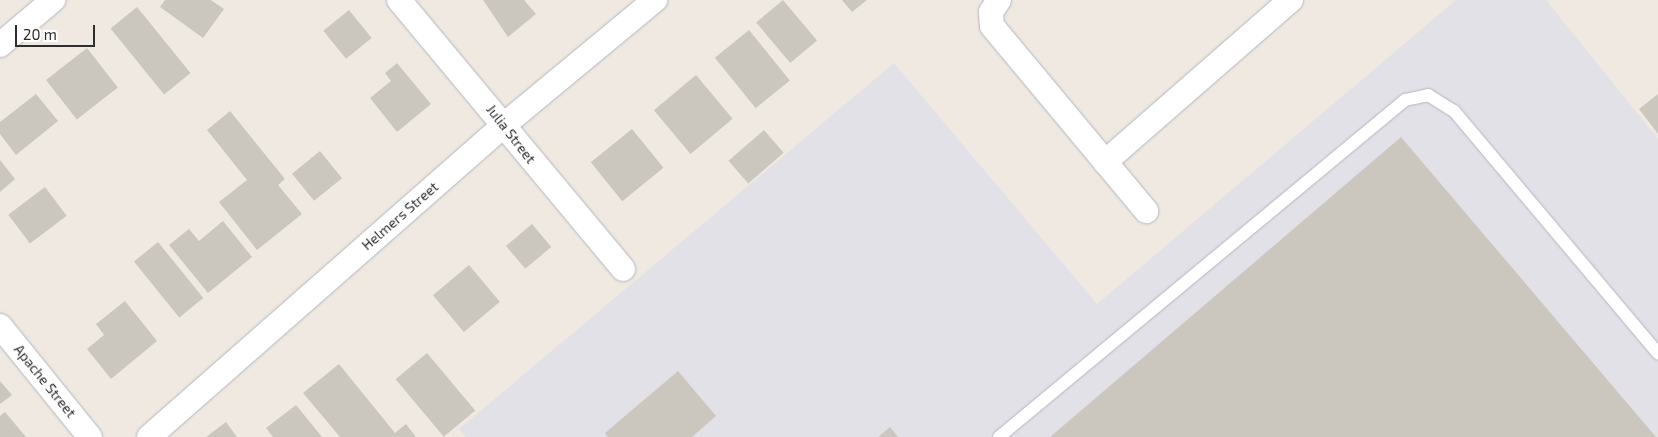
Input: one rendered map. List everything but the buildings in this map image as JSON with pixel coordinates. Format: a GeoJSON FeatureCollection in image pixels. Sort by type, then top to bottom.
{"type":"FeatureCollection","features":[{"type":"Feature","properties":{"kind":"street"},"geometry":{"type":"LineString","coordinates":[[0,45],[53,0]]}},
{"type":"Feature","properties":{"kind":"street","name":"Julia Street"},"geometry":{"type":"LineString","coordinates":[[399,0],[505,124],[623,269]]}},
{"type":"Feature","properties":{"kind":"street","name":"Helmers Street"},"geometry":{"type":"LineString","coordinates":[[149,437],[505,124],[655,0]]}},
{"type":"Feature","properties":{"kind":"street"},"geometry":{"type":"LineString","coordinates":[[999,0],[990,12],[992,26],[1146,211]]}},
{"type":"Feature","properties":{"kind":"street"},"geometry":{"type":"LineString","coordinates":[[1105,162],[1291,0]]}},
{"type":"Feature","properties":{"kind":"street","name":"Apache Street"},"geometry":{"type":"LineString","coordinates":[[0,326],[90,437]]}},
{"type":"Feature","properties":{"kind":"lane"},"geometry":{"type":"LineString","coordinates":[[999,437],[1405,100],[1428,95],[1454,112],[1658,353]]}},
{"type":"Feature","properties":{"kind":"shaded area"},"geometry":{"type":"Polygon","coordinates":[[[1456,0],[1546,0],[1658,139],[1658,437],[466,437],[459,429],[894,63],[1097,304],[1456,0]]]}}]}
